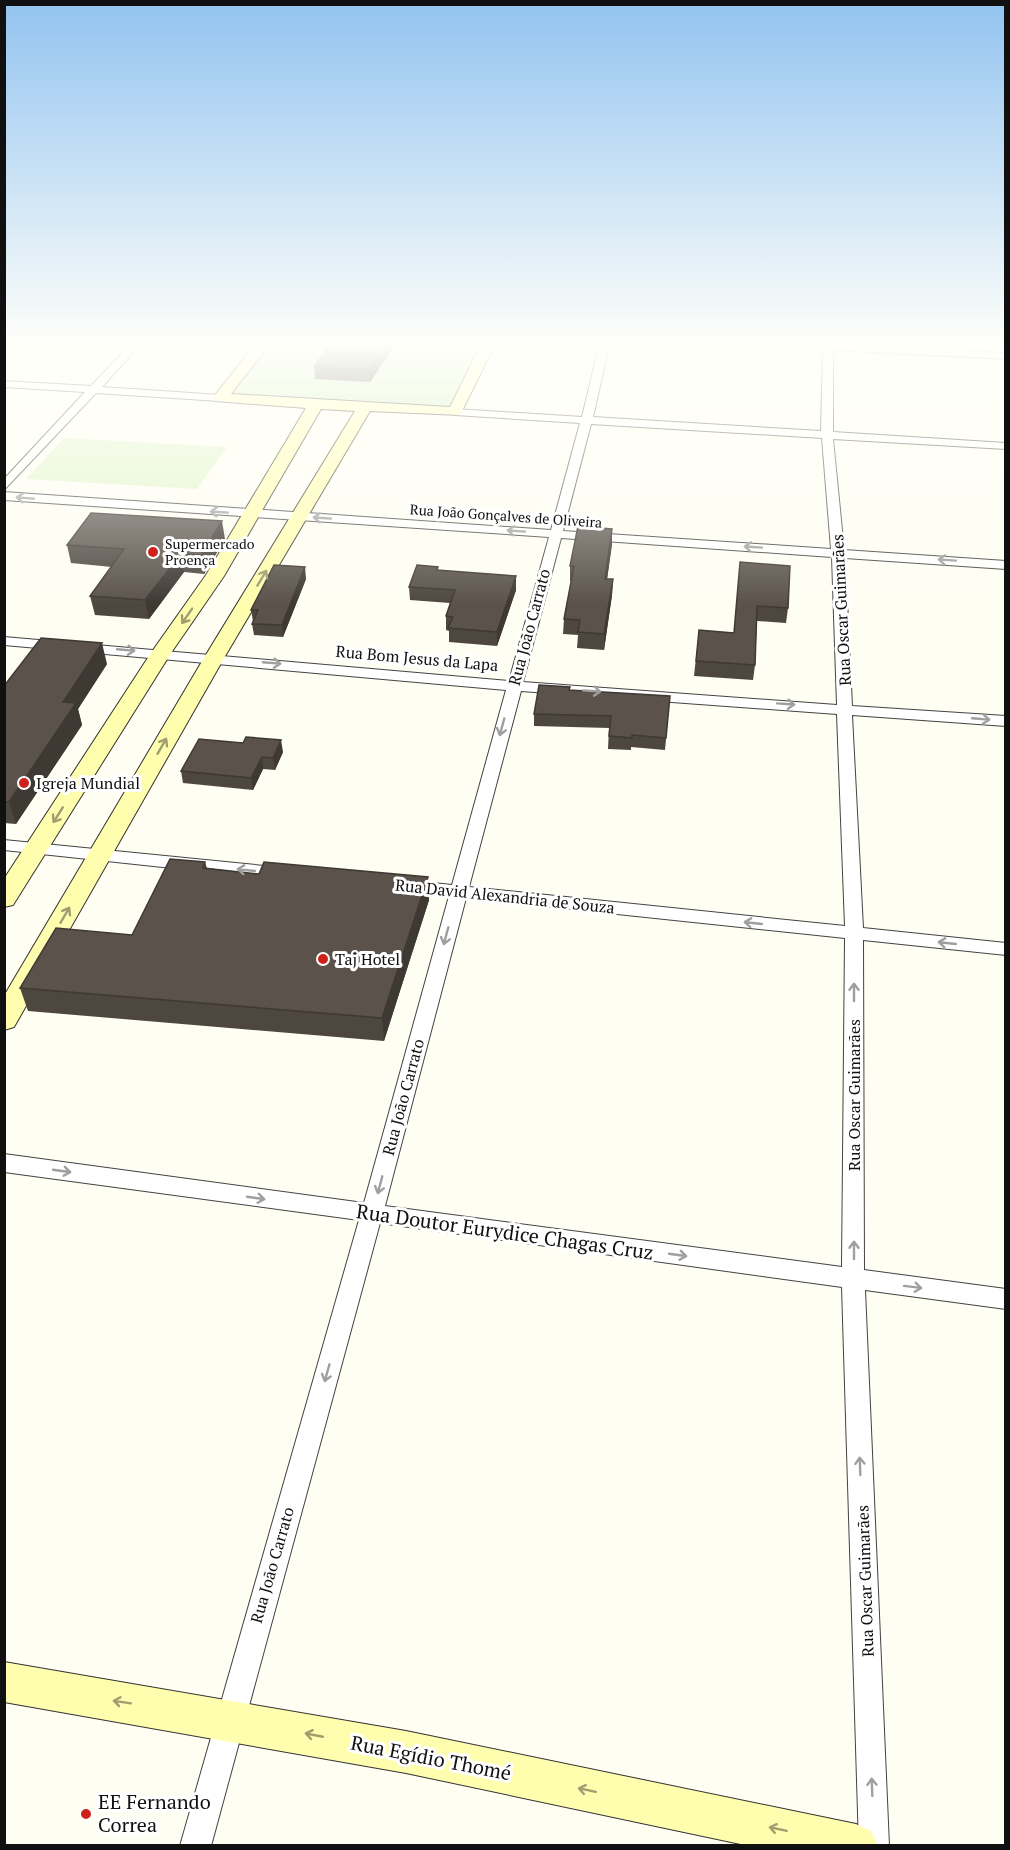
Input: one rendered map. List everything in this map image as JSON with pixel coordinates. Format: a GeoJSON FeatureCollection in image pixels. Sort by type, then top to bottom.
{"type":"FeatureCollection","features":[{"type":"Feature","properties":{"kind":"main road"},"geometry":{"type":"LineString","coordinates":[[4,899],[161,653],[215,576],[299,432]]}},
{"type":"Feature","properties":{"kind":"main road"},"geometry":{"type":"LineString","coordinates":[[4,1020],[214,658],[349,432]]}},
{"type":"Feature","properties":{"kind":"main road","name":"Rua Egídio Thomé"},"geometry":{"type":"LineString","coordinates":[[4,1683],[228,1719],[406,1752],[856,1845]]}},
{"type":"Feature","properties":{"kind":"street"},"geometry":{"type":"LineString","coordinates":[[4,487],[54,432]]}},
{"type":"Feature","properties":{"kind":"street","name":"Rua João Carrato"},"geometry":{"type":"LineString","coordinates":[[195,1845],[228,1719],[372,1214],[583,432]]}},
{"type":"Feature","properties":{"kind":"street"},"geometry":{"type":"LineString","coordinates":[[800,432],[1005,446]]}},
{"type":"Feature","properties":{"kind":"street","name":"Rua Oscar Guimarães"},"geometry":{"type":"LineString","coordinates":[[827,434],[838,553],[847,708],[854,933],[853,1279],[874,1845]]}},
{"type":"Feature","properties":{"kind":"street","name":"Rua João Gonçalves de Oliveira"},"geometry":{"type":"LineString","coordinates":[[4,496],[1005,565]]}},
{"type":"Feature","properties":{"kind":"street","name":"Rua Bom Jesus da Lapa"},"geometry":{"type":"LineString","coordinates":[[4,641],[161,653],[513,686],[1005,721]]}},
{"type":"Feature","properties":{"kind":"street"},"geometry":{"type":"LineString","coordinates":[[4,845],[307,876]]}},
{"type":"Feature","properties":{"kind":"street","name":"Rua David Alexandria de Souza"},"geometry":{"type":"LineString","coordinates":[[388,884],[1005,949]]}},
{"type":"Feature","properties":{"kind":"street","name":"Rua Doutor Eurydice Chagas Cruz"},"geometry":{"type":"LineString","coordinates":[[4,1163],[1005,1299]]}},
{"type":"Feature","properties":{"kind":"green space"},"geometry":{"type":"Polygon","coordinates":[[[64,438],[227,447],[197,489],[26,479],[64,438]]]}},
{"type":"Feature","properties":{"kind":"building"},"geometry":{"type":"Polygon","coordinates":[[[91,513],[222,521],[201,555],[181,554],[145,600],[90,596],[124,549],[67,545],[91,513]]]}},
{"type":"Feature","properties":{"kind":"building"},"geometry":{"type":"Polygon","coordinates":[[[578,526],[612,529],[605,579],[613,579],[604,634],[578,632],[580,620],[564,619],[574,566],[570,566],[578,526]]]}},
{"type":"Feature","properties":{"kind":"building"},"geometry":{"type":"Polygon","coordinates":[[[740,562],[790,566],[788,608],[757,606],[755,665],[696,661],[699,630],[734,633],[740,562]]]}},
{"type":"Feature","properties":{"kind":"building"},"geometry":{"type":"Polygon","coordinates":[[[274,565],[305,567],[282,625],[252,624],[258,610],[251,610],[274,565]]]}},
{"type":"Feature","properties":{"kind":"building"},"geometry":{"type":"Polygon","coordinates":[[[417,565],[438,567],[437,570],[516,576],[497,632],[448,628],[453,617],[446,616],[455,590],[409,587],[417,565]]]}},
{"type":"Feature","properties":{"kind":"building"},"geometry":{"type":"Polygon","coordinates":[[[41,638],[102,643],[63,702],[76,703],[9,802],[4,802],[4,686],[41,638]]]}},
{"type":"Feature","properties":{"kind":"building"},"geometry":{"type":"Polygon","coordinates":[[[539,685],[570,687],[569,690],[670,696],[666,738],[632,735],[632,738],[609,736],[611,716],[534,714],[539,685]]]}},
{"type":"Feature","properties":{"kind":"building"},"geometry":{"type":"Polygon","coordinates":[[[246,737],[281,740],[273,758],[262,757],[251,778],[181,771],[199,739],[243,743],[246,737]]]}},
{"type":"Feature","properties":{"kind":"building","name":"Taj Hotel"},"geometry":{"type":"Polygon","coordinates":[[[170,859],[205,862],[203,868],[259,874],[264,862],[428,877],[382,1018],[20,988],[56,928],[132,935],[170,859]]]}},
{"type":"Feature","properties":{"kind":"place","name":"Supermercado Proença"},"geometry":{"type":"Point","coordinates":[153,552]}},
{"type":"Feature","properties":{"kind":"place","name":"Igreja Mundial"},"geometry":{"type":"Point","coordinates":[24,783]}},
{"type":"Feature","properties":{"kind":"place","name":"Taj Hotel"},"geometry":{"type":"Point","coordinates":[323,959]}},
{"type":"Feature","properties":{"kind":"place","name":"EE Fernando Correa"},"geometry":{"type":"Point","coordinates":[86,1814]}}]}
